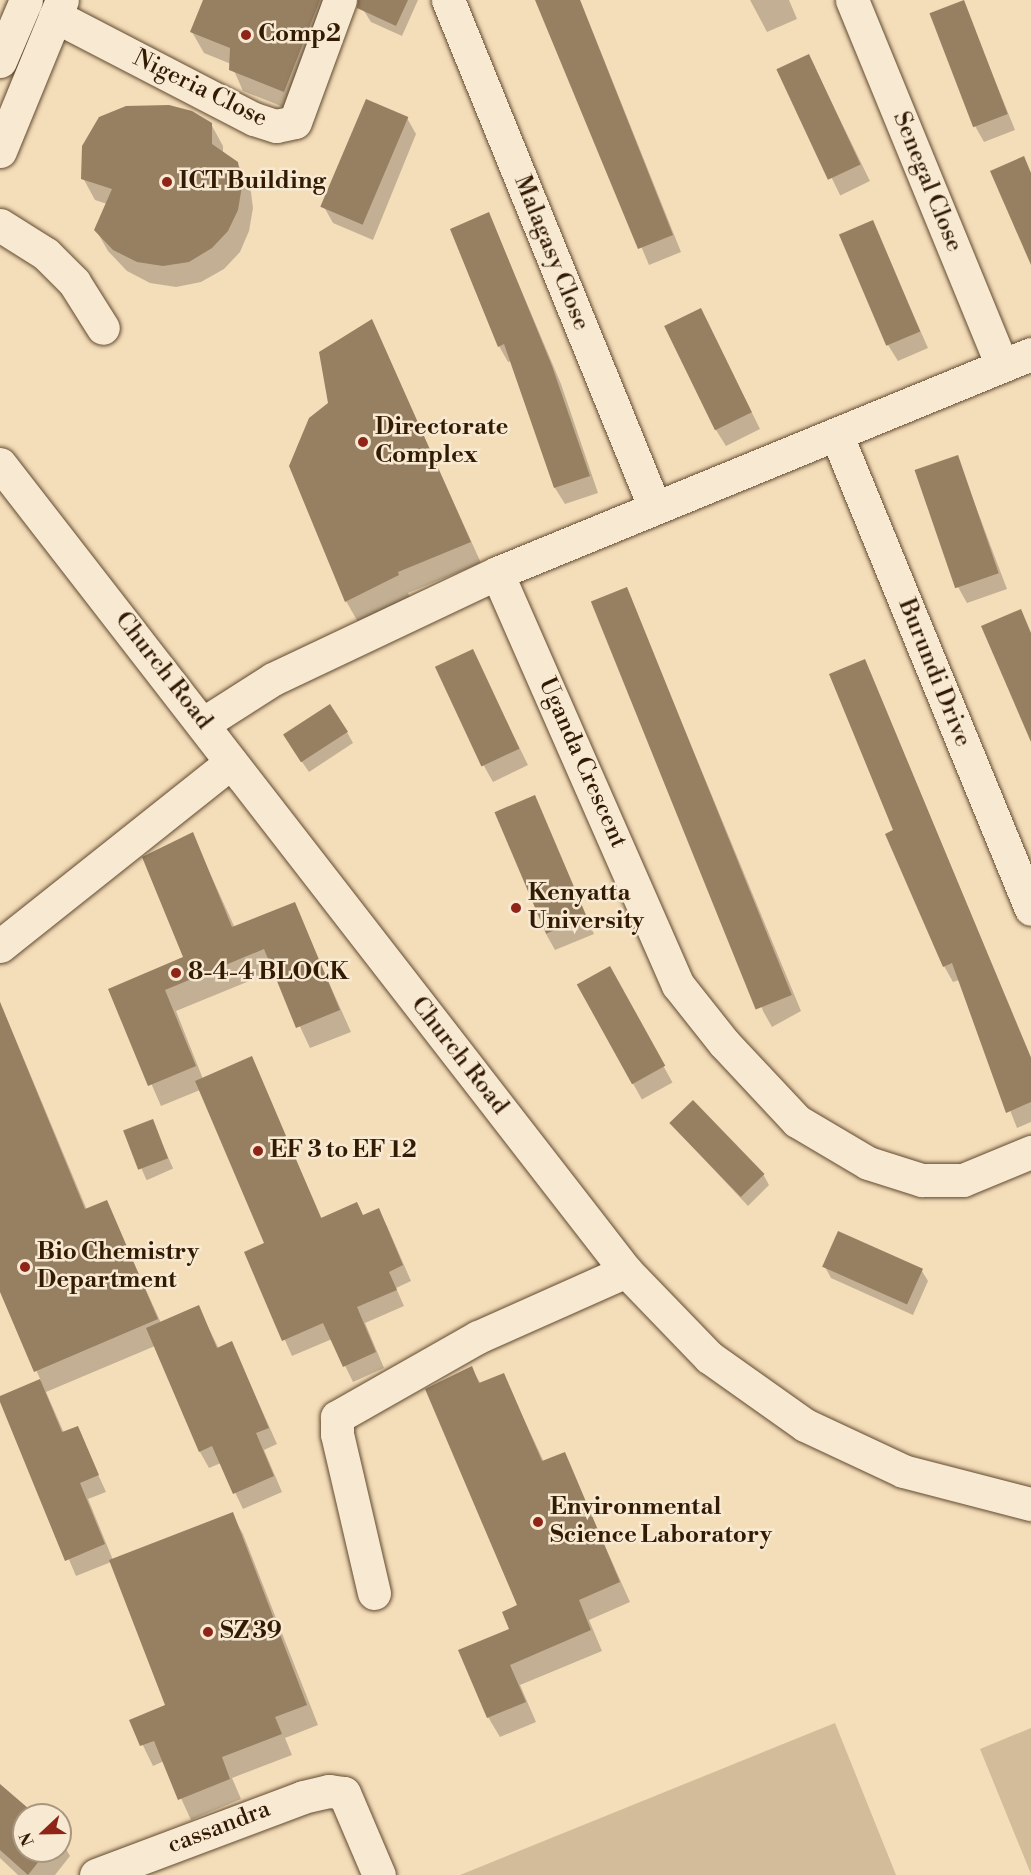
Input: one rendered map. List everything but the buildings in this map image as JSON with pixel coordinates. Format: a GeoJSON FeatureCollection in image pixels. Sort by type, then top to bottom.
{"type":"FeatureCollection","features":[{"type":"Feature","properties":{"kind":"lane"},"geometry":{"type":"LineString","coordinates":[[0,61],[26,0]]}},
{"type":"Feature","properties":{"kind":"lane","name":"Nigeria Close"},"geometry":{"type":"LineString","coordinates":[[58,8],[254,119],[276,126],[295,122],[340,0]]}},
{"type":"Feature","properties":{"kind":"lane","name":"Malagasy Close"},"geometry":{"type":"LineString","coordinates":[[448,0],[654,506]]}},
{"type":"Feature","properties":{"kind":"lane","name":"Senegal Close"},"geometry":{"type":"LineString","coordinates":[[852,0],[1017,359]]}},
{"type":"Feature","properties":{"kind":"lane"},"geometry":{"type":"LineString","coordinates":[[0,151],[58,8]]}},
{"type":"Feature","properties":{"kind":"lane"},"geometry":{"type":"LineString","coordinates":[[0,225],[46,254],[74,282],[102,328]]}},
{"type":"Feature","properties":{"kind":"lane"},"geometry":{"type":"LineString","coordinates":[[204,723],[273,679],[497,573],[654,506],[837,436],[1017,359]]}},
{"type":"Feature","properties":{"kind":"lane","name":"Burundi Drive"},"geometry":{"type":"LineString","coordinates":[[837,436],[1031,909]]}},
{"type":"Feature","properties":{"kind":"lane","name":"Church Road"},"geometry":{"type":"LineString","coordinates":[[0,464],[204,723],[231,762],[626,1271],[709,1357],[805,1425],[903,1471],[1031,1504]]}},
{"type":"Feature","properties":{"kind":"lane","name":"Uganda Crescent"},"geometry":{"type":"LineString","coordinates":[[497,573],[678,984],[724,1044],[797,1121],[868,1163],[922,1180],[963,1180],[1031,1152]]}},
{"type":"Feature","properties":{"kind":"lane"},"geometry":{"type":"LineString","coordinates":[[0,946],[231,762]]}},
{"type":"Feature","properties":{"kind":"lane"},"geometry":{"type":"LineString","coordinates":[[374,1593],[337,1434],[337,1417],[478,1337],[626,1271]]}},
{"type":"Feature","properties":{"kind":"lane","name":"cassandra"},"geometry":{"type":"LineString","coordinates":[[96,1875],[303,1797],[344,1792],[379,1875]]}},
{"type":"Feature","properties":{"kind":"shaded area"},"geometry":{"type":"Polygon","coordinates":[[[835,1723],[896,1875],[460,1875],[835,1723]]]}},
{"type":"Feature","properties":{"kind":"shaded area"},"geometry":{"type":"Polygon","coordinates":[[[1031,1728],[1031,1874],[980,1749],[1031,1728]]]}},
{"type":"Feature","properties":{"kind":"place","name":"Comp2"},"geometry":{"type":"Point","coordinates":[246,35]}},
{"type":"Feature","properties":{"kind":"place","name":"ICT Building"},"geometry":{"type":"Point","coordinates":[167,182]}},
{"type":"Feature","properties":{"kind":"place","name":"Directorate Complex"},"geometry":{"type":"Point","coordinates":[363,442]}},
{"type":"Feature","properties":{"kind":"place","name":"Kenyatta University"},"geometry":{"type":"Point","coordinates":[516,908]}},
{"type":"Feature","properties":{"kind":"place","name":"8-4-4 BLOCK"},"geometry":{"type":"Point","coordinates":[176,973]}},
{"type":"Feature","properties":{"kind":"place","name":"EF 3 to EF 12"},"geometry":{"type":"Point","coordinates":[258,1151]}},
{"type":"Feature","properties":{"kind":"place","name":"Bio Chemistry Department"},"geometry":{"type":"Point","coordinates":[25,1267]}},
{"type":"Feature","properties":{"kind":"place","name":"Environmental Science Laboratory"},"geometry":{"type":"Point","coordinates":[538,1522]}},
{"type":"Feature","properties":{"kind":"place","name":"SZ 39"},"geometry":{"type":"Point","coordinates":[208,1632]}}]}
